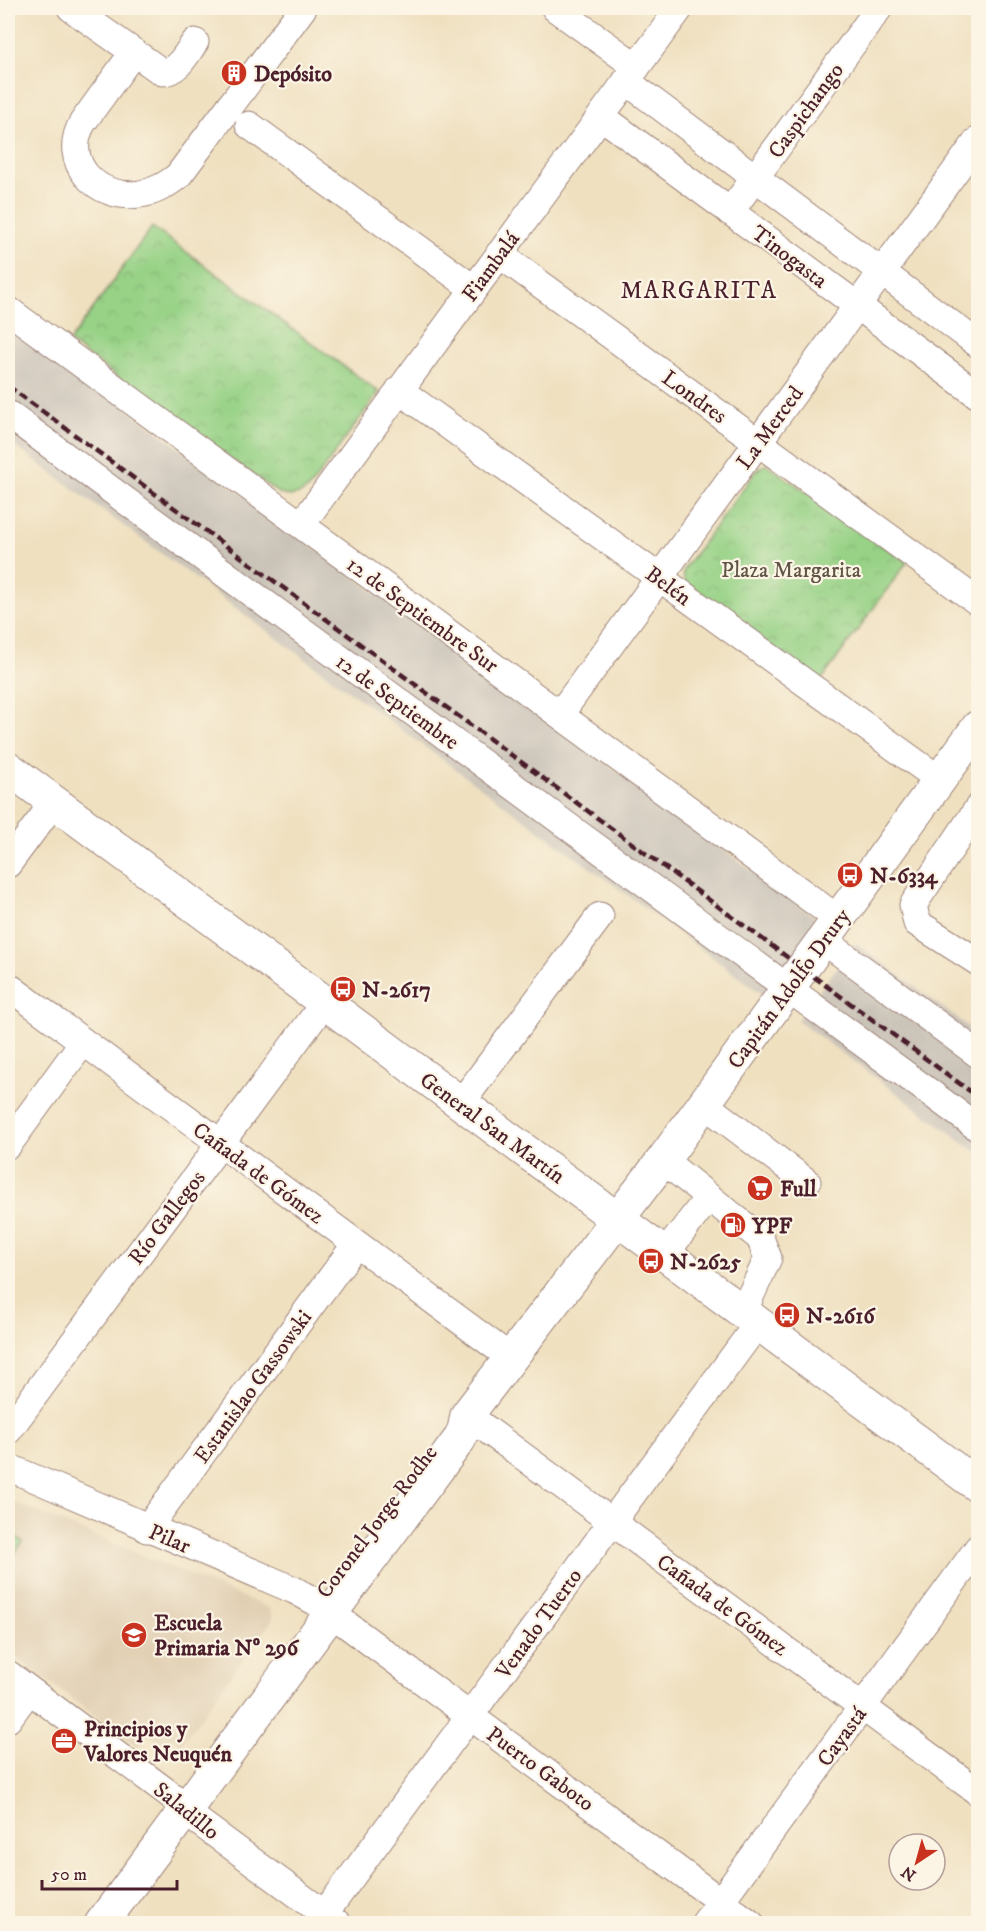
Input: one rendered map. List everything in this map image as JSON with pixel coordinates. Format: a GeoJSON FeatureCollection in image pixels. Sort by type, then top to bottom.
{"type":"FeatureCollection","features":[{"type":"Feature","properties":{"kind":"main road","name":"Capitán Adolfo Drury"},"geometry":{"type":"LineString","coordinates":[[617,1219],[663,1160],[978,728]]}},
{"type":"Feature","properties":{"kind":"main road","name":"General San Martín"},"geometry":{"type":"LineString","coordinates":[[8,768],[978,1486]]}},
{"type":"Feature","properties":{"kind":"main road","name":"Coronel Jorge Rodhe"},"geometry":{"type":"LineString","coordinates":[[101,1923],[178,1803],[323,1607],[459,1440],[467,1415],[617,1219]]}},
{"type":"Feature","properties":{"kind":"main road","name":"Coronel Jorge Rodhe"},"geometry":{"type":"LineString","coordinates":[[76,1923],[178,1803]]}},
{"type":"Feature","properties":{"kind":"street"},"geometry":{"type":"LineString","coordinates":[[71,8],[162,72],[168,72],[179,63],[195,42]]}},
{"type":"Feature","properties":{"kind":"street"},"geometry":{"type":"LineString","coordinates":[[133,53],[76,132],[74,145],[76,157],[88,177],[111,192],[125,195],[138,195],[153,191],[178,176],[303,8]]}},
{"type":"Feature","properties":{"kind":"street","name":"Tinogasta"},"geometry":{"type":"LineString","coordinates":[[555,8],[755,177],[978,344]]}},
{"type":"Feature","properties":{"kind":"street","name":"Fiambalá"},"geometry":{"type":"LineString","coordinates":[[301,525],[680,8]]}},
{"type":"Feature","properties":{"kind":"street","name":"Caspichango"},"geometry":{"type":"LineString","coordinates":[[730,212],[879,8]]}},
{"type":"Feature","properties":{"kind":"street","name":"Tinogasta"},"geometry":{"type":"LineString","coordinates":[[601,116],[978,396]]}},
{"type":"Feature","properties":{"kind":"street"},"geometry":{"type":"LineString","coordinates":[[249,125],[474,289]]}},
{"type":"Feature","properties":{"kind":"street","name":"La Merced"},"geometry":{"type":"LineString","coordinates":[[560,714],[978,140]]}},
{"type":"Feature","properties":{"kind":"street","name":"Londres"},"geometry":{"type":"LineString","coordinates":[[499,254],[978,602]]}},
{"type":"Feature","properties":{"kind":"street","name":"12 de Septiembre Sur"},"geometry":{"type":"LineString","coordinates":[[8,310],[560,714],[830,929]]}},
{"type":"Feature","properties":{"kind":"street","name":"Belén"},"geometry":{"type":"LineString","coordinates":[[399,390],[940,780]]}},
{"type":"Feature","properties":{"kind":"street","name":"12 de Septiembre"},"geometry":{"type":"LineString","coordinates":[[8,414],[978,1128]]}},
{"type":"Feature","properties":{"kind":"street"},"geometry":{"type":"LineString","coordinates":[[8,864],[54,802]]}},
{"type":"Feature","properties":{"kind":"street"},"geometry":{"type":"LineString","coordinates":[[978,808],[913,904],[917,923],[978,962]]}},
{"type":"Feature","properties":{"kind":"street"},"geometry":{"type":"LineString","coordinates":[[461,1104],[600,916]]}},
{"type":"Feature","properties":{"kind":"street"},"geometry":{"type":"LineString","coordinates":[[830,929],[978,1054]]}},
{"type":"Feature","properties":{"kind":"street","name":"Cañada de Gómez"},"geometry":{"type":"LineString","coordinates":[[8,986],[511,1358]]}},
{"type":"Feature","properties":{"kind":"street","name":"Río Gallegos"},"geometry":{"type":"LineString","coordinates":[[8,1431],[325,1002]]}},
{"type":"Feature","properties":{"kind":"street"},"geometry":{"type":"LineString","coordinates":[[8,1145],[83,1042]]}},
{"type":"Feature","properties":{"kind":"street"},"geometry":{"type":"LineString","coordinates":[[704,1104],[807,1182]]}},
{"type":"Feature","properties":{"kind":"street","name":"Venado Tuerto"},"geometry":{"type":"LineString","coordinates":[[327,1920],[470,1715],[612,1522],[751,1317],[768,1258],[760,1238],[663,1160]]}},
{"type":"Feature","properties":{"kind":"street"},"geometry":{"type":"LineString","coordinates":[[665,1254],[708,1198]]}},
{"type":"Feature","properties":{"kind":"street","name":"Estanislao Gassowski"},"geometry":{"type":"LineString","coordinates":[[147,1528],[356,1244]]}},
{"type":"Feature","properties":{"kind":"street","name":"Cañada de Gómez"},"geometry":{"type":"LineString","coordinates":[[467,1415],[978,1792]]}},
{"type":"Feature","properties":{"kind":"street","name":"Pilar"},"geometry":{"type":"LineString","coordinates":[[8,1467],[302,1594],[323,1607]]}},
{"type":"Feature","properties":{"kind":"street","name":"Cayastá"},"geometry":{"type":"LineString","coordinates":[[704,1923],[978,1548]]}},
{"type":"Feature","properties":{"kind":"street","name":"Puerto Gaboto"},"geometry":{"type":"LineString","coordinates":[[323,1607],[751,1923]]}},
{"type":"Feature","properties":{"kind":"street","name":"Saladillo"},"geometry":{"type":"LineString","coordinates":[[8,1674],[327,1920]]}},
{"type":"Feature","properties":{"kind":"street"},"geometry":{"type":"LineString","coordinates":[[8,1719],[29,1690]]}},
{"type":"Feature","properties":{"kind":"shaded area"},"geometry":{"type":"Polygon","coordinates":[[[8,321],[815,917],[813,928],[765,996],[8,441],[8,321]]]}},
{"type":"Feature","properties":{"kind":"shaded area"},"geometry":{"type":"Polygon","coordinates":[[[856,943],[978,1034],[978,1153],[797,1020],[856,943]]]}},
{"type":"Feature","properties":{"kind":"shaded area","name":"Escuela Primaria Nº 296"},"geometry":{"type":"Polygon","coordinates":[[[8,1500],[269,1608],[273,1619],[181,1744],[173,1738],[167,1747],[148,1734],[138,1747],[8,1652],[8,1500]]]}},
{"type":"Feature","properties":{"kind":"green space"},"geometry":{"type":"Polygon","coordinates":[[[152,227],[379,392],[311,486],[304,492],[293,496],[280,494],[69,342],[152,227]]]}},
{"type":"Feature","properties":{"kind":"green space","name":"Plaza Margarita"},"geometry":{"type":"Polygon","coordinates":[[[766,464],[907,562],[820,682],[684,581],[683,573],[686,566],[757,470],[766,464]]]}},
{"type":"Feature","properties":{"kind":"green space"},"geometry":{"type":"Polygon","coordinates":[[[8,1531],[23,1542],[8,1562],[8,1531]]]}},
{"type":"Feature","properties":{"kind":"railway"},"geometry":{"type":"LineString","coordinates":[[8,386],[978,1097]]}},
{"type":"Feature","properties":{"kind":"place","name":"Depósito"},"geometry":{"type":"Point","coordinates":[234,73]}},
{"type":"Feature","properties":{"kind":"place","name":"N-6334"},"geometry":{"type":"Point","coordinates":[850,875]}},
{"type":"Feature","properties":{"kind":"place","name":"N-2617"},"geometry":{"type":"Point","coordinates":[343,989]}},
{"type":"Feature","properties":{"kind":"place","name":"Full"},"geometry":{"type":"Point","coordinates":[760,1188]}},
{"type":"Feature","properties":{"kind":"place","name":"YPF"},"geometry":{"type":"Point","coordinates":[733,1225]}},
{"type":"Feature","properties":{"kind":"place","name":"N-2625"},"geometry":{"type":"Point","coordinates":[651,1261]}},
{"type":"Feature","properties":{"kind":"place","name":"N-2616"},"geometry":{"type":"Point","coordinates":[787,1315]}},
{"type":"Feature","properties":{"kind":"place","name":"Escuela Primaria Nº 296"},"geometry":{"type":"Point","coordinates":[134,1635]}},
{"type":"Feature","properties":{"kind":"place","name":"Principios y Valores Neuquén"},"geometry":{"type":"Point","coordinates":[64,1741]}},
{"type":"Feature","properties":{"kind":"district","name":"MARGARITA"},"geometry":{"type":"Point","coordinates":[699,290]}}]}
